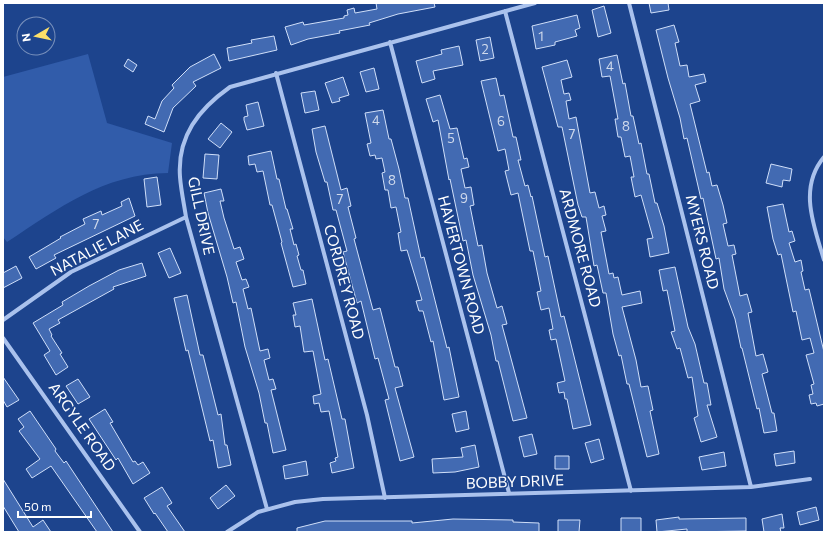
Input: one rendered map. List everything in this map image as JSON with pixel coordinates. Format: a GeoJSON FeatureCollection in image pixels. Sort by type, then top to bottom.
{"type":"FeatureCollection","features":[{"type":"Feature","properties":{"kind":"street","name":"GILL DRIVE"},"geometry":{"type":"LineString","coordinates":[[267,509],[186,217],[180,176],[180,157],[186,138],[197,114],[212,99],[230,87],[276,73],[536,3]]}},
{"type":"Feature","properties":{"kind":"street","name":"MYERS ROAD"},"geometry":{"type":"LineString","coordinates":[[629,3],[751,487]]}},
{"type":"Feature","properties":{"kind":"street","name":"ARDMORE ROAD"},"geometry":{"type":"LineString","coordinates":[[505,11],[631,491]]}},
{"type":"Feature","properties":{"kind":"street","name":"HAVERTOWN ROAD"},"geometry":{"type":"LineString","coordinates":[[390,42],[509,493]]}},
{"type":"Feature","properties":{"kind":"street","name":"CORDREY ROAD"},"geometry":{"type":"LineString","coordinates":[[276,73],[367,415],[385,498]]}},
{"type":"Feature","properties":{"kind":"street"},"geometry":{"type":"LineString","coordinates":[[824,157],[813,176],[809,199],[812,219],[824,260]]}},
{"type":"Feature","properties":{"kind":"street","name":"NATALIE LANE"},"geometry":{"type":"LineString","coordinates":[[3,320],[71,272],[186,217]]}},
{"type":"Feature","properties":{"kind":"street","name":"ARGYLE ROAD"},"geometry":{"type":"LineString","coordinates":[[3,338],[140,532]]}},
{"type":"Feature","properties":{"kind":"street","name":"BOBBY DRIVE"},"geometry":{"type":"LineString","coordinates":[[227,532],[258,512],[295,502],[323,499],[751,487],[810,479]]}},
{"type":"Feature","properties":{"kind":"shaded area"},"geometry":{"type":"Polygon","coordinates":[[[88,54],[107,123],[172,143],[168,173],[123,179],[102,186],[64,205],[7,242],[3,237],[3,77],[88,54]]]}},
{"type":"Feature","properties":{"kind":"building"},"geometry":{"type":"Polygon","coordinates":[[[376,3],[434,3],[435,7],[398,14],[369,23],[370,25],[339,31],[340,33],[308,39],[291,45],[285,27],[303,22],[304,25],[344,18],[344,16],[348,15],[347,10],[354,8],[355,13],[377,9],[376,3]]]}},
{"type":"Feature","properties":{"kind":"building"},"geometry":{"type":"Polygon","coordinates":[[[649,3],[668,3],[669,10],[651,13],[649,3]]]}},
{"type":"Feature","properties":{"kind":"building"},"geometry":{"type":"Polygon","coordinates":[[[604,6],[611,33],[598,37],[592,10],[604,6]]]}},
{"type":"Feature","properties":{"kind":"building"},"geometry":{"type":"Polygon","coordinates":[[[577,15],[580,28],[575,30],[577,36],[555,42],[555,45],[536,49],[532,26],[577,15]]]}},
{"type":"Feature","properties":{"kind":"building"},"geometry":{"type":"Polygon","coordinates":[[[674,25],[679,42],[675,43],[680,66],[687,65],[689,77],[704,74],[706,82],[695,85],[700,101],[690,104],[707,173],[709,172],[712,186],[717,185],[723,205],[727,223],[723,224],[728,246],[734,245],[736,254],[732,255],[740,296],[747,294],[752,312],[748,313],[756,356],[763,354],[768,372],[762,374],[772,413],[774,413],[777,431],[764,433],[759,408],[757,409],[741,348],[735,319],[724,289],[719,258],[716,259],[703,198],[701,199],[687,138],[684,139],[680,118],[668,78],[656,30],[674,25]]]}},
{"type":"Feature","properties":{"kind":"building"},"geometry":{"type":"Polygon","coordinates":[[[274,36],[277,50],[229,61],[227,48],[252,43],[251,40],[274,36]]]}},
{"type":"Feature","properties":{"kind":"building"},"geometry":{"type":"Polygon","coordinates":[[[490,37],[494,58],[480,61],[476,40],[490,37]]]}},
{"type":"Feature","properties":{"kind":"building"},"geometry":{"type":"Polygon","coordinates":[[[459,46],[463,65],[433,71],[435,79],[422,83],[416,61],[442,54],[441,50],[459,46]]]}},
{"type":"Feature","properties":{"kind":"building"},"geometry":{"type":"Polygon","coordinates":[[[214,54],[221,68],[193,82],[196,86],[173,108],[164,132],[145,124],[148,116],[155,119],[162,101],[174,88],[172,85],[190,67],[214,54]]]}},
{"type":"Feature","properties":{"kind":"building"},"geometry":{"type":"Polygon","coordinates":[[[617,55],[623,84],[625,83],[631,116],[633,116],[639,144],[641,143],[647,174],[649,174],[655,203],[657,203],[664,226],[669,253],[650,257],[647,239],[653,238],[641,195],[635,197],[631,177],[634,177],[630,156],[625,157],[621,137],[618,137],[615,119],[618,119],[610,76],[602,77],[599,59],[617,55]]]}},
{"type":"Feature","properties":{"kind":"building"},"geometry":{"type":"Polygon","coordinates":[[[128,59],[137,65],[133,72],[124,66],[128,59]]]}},
{"type":"Feature","properties":{"kind":"building"},"geometry":{"type":"Polygon","coordinates":[[[567,60],[572,77],[561,80],[564,94],[569,93],[571,100],[566,101],[569,119],[576,117],[590,193],[595,192],[599,208],[604,206],[606,215],[602,216],[606,231],[601,232],[609,274],[613,273],[614,278],[618,277],[622,295],[640,291],[642,303],[622,307],[636,360],[641,387],[648,386],[653,410],[650,411],[659,454],[647,457],[629,384],[627,384],[621,355],[619,356],[613,334],[606,293],[603,293],[597,265],[594,266],[586,217],[582,217],[578,205],[562,127],[558,127],[542,67],[567,60]]]}},
{"type":"Feature","properties":{"kind":"building"},"geometry":{"type":"Polygon","coordinates":[[[374,68],[379,89],[366,92],[360,72],[374,68]]]}},
{"type":"Feature","properties":{"kind":"building"},"geometry":{"type":"Polygon","coordinates":[[[343,77],[349,95],[339,98],[340,101],[332,103],[325,83],[343,77]]]}},
{"type":"Feature","properties":{"kind":"building"},"geometry":{"type":"Polygon","coordinates":[[[496,78],[500,96],[504,95],[513,137],[516,137],[521,160],[518,160],[525,186],[528,185],[531,197],[532,196],[545,257],[548,256],[561,317],[564,316],[591,425],[573,429],[567,399],[565,399],[564,392],[559,393],[557,383],[565,381],[556,339],[551,340],[549,330],[553,329],[549,308],[541,310],[537,292],[541,291],[533,251],[530,251],[518,193],[511,195],[505,171],[509,170],[505,149],[498,151],[481,81],[496,78]]]}},
{"type":"Feature","properties":{"kind":"building"},"geometry":{"type":"Polygon","coordinates":[[[315,91],[319,110],[305,113],[301,93],[315,91]]]}},
{"type":"Feature","properties":{"kind":"building"},"geometry":{"type":"Polygon","coordinates":[[[440,95],[450,129],[457,128],[464,159],[467,158],[469,167],[461,169],[465,188],[471,187],[474,205],[470,206],[478,246],[482,245],[487,273],[497,308],[502,306],[507,324],[502,325],[527,418],[513,421],[498,361],[496,361],[491,335],[473,275],[466,240],[463,241],[450,179],[449,180],[438,120],[433,122],[426,99],[440,95]]]}},
{"type":"Feature","properties":{"kind":"building"},"geometry":{"type":"Polygon","coordinates":[[[258,102],[264,126],[247,130],[244,120],[244,117],[248,116],[246,105],[258,102]]]}},
{"type":"Feature","properties":{"kind":"building"},"geometry":{"type":"Polygon","coordinates":[[[383,110],[389,139],[391,139],[399,169],[405,198],[408,198],[421,258],[424,257],[447,348],[449,347],[459,397],[444,400],[433,341],[431,342],[423,311],[419,311],[416,301],[422,300],[407,250],[401,251],[398,233],[401,232],[396,207],[391,208],[388,190],[385,190],[382,173],[385,172],[382,158],[376,159],[375,155],[370,156],[367,144],[371,143],[365,113],[383,110]]]}},
{"type":"Feature","properties":{"kind":"building"},"geometry":{"type":"Polygon","coordinates":[[[221,123],[232,132],[220,148],[208,139],[221,123]]]}},
{"type":"Feature","properties":{"kind":"building"},"geometry":{"type":"Polygon","coordinates":[[[325,126],[341,190],[347,188],[351,206],[348,207],[356,238],[354,239],[373,310],[380,308],[395,367],[398,367],[403,386],[395,388],[414,457],[400,461],[385,400],[389,399],[378,358],[375,359],[361,301],[357,303],[343,252],[347,251],[336,210],[333,210],[327,182],[325,182],[316,152],[312,129],[325,126]]]}},
{"type":"Feature","properties":{"kind":"building"},"geometry":{"type":"Polygon","coordinates":[[[271,151],[277,179],[279,179],[286,209],[293,229],[290,229],[294,245],[296,244],[299,255],[297,256],[301,270],[303,270],[306,284],[293,287],[272,205],[270,205],[263,171],[257,172],[255,164],[249,165],[248,156],[271,151]]]}},
{"type":"Feature","properties":{"kind":"building"},"geometry":{"type":"Polygon","coordinates":[[[205,154],[219,155],[217,179],[203,178],[205,154]]]}},
{"type":"Feature","properties":{"kind":"building"},"geometry":{"type":"Polygon","coordinates":[[[771,164],[792,169],[790,181],[783,180],[782,187],[766,183],[771,164]]]}},
{"type":"Feature","properties":{"kind":"building"},"geometry":{"type":"Polygon","coordinates":[[[157,177],[161,205],[147,207],[144,179],[157,177]]]}},
{"type":"Feature","properties":{"kind":"building"},"geometry":{"type":"Polygon","coordinates":[[[221,189],[224,201],[220,201],[234,249],[240,247],[244,259],[236,262],[242,280],[246,279],[249,287],[243,289],[248,309],[251,308],[260,351],[268,349],[270,358],[264,360],[269,380],[273,379],[276,389],[271,390],[286,450],[273,453],[267,423],[265,423],[259,393],[245,347],[236,302],[233,303],[208,213],[204,193],[221,189]]]}},
{"type":"Feature","properties":{"kind":"building"},"geometry":{"type":"Polygon","coordinates":[[[129,198],[135,216],[54,255],[56,258],[36,269],[29,257],[61,238],[60,237],[85,224],[83,219],[101,211],[102,215],[122,206],[121,202],[129,198]]]}},
{"type":"Feature","properties":{"kind":"building"},"geometry":{"type":"Polygon","coordinates":[[[783,204],[789,232],[792,231],[795,241],[789,243],[795,262],[801,260],[803,271],[801,272],[805,290],[809,289],[824,352],[824,404],[817,406],[816,403],[811,404],[809,395],[813,394],[811,385],[814,384],[806,355],[814,353],[810,338],[802,340],[796,311],[793,312],[781,254],[778,255],[773,239],[767,207],[783,204]]]}},
{"type":"Feature","properties":{"kind":"building"},"geometry":{"type":"Polygon","coordinates":[[[170,248],[181,273],[169,278],[158,253],[170,248]]]}},
{"type":"Feature","properties":{"kind":"building"},"geometry":{"type":"Polygon","coordinates":[[[142,263],[146,276],[113,287],[114,289],[58,320],[60,323],[49,329],[52,335],[51,336],[62,353],[60,354],[68,367],[56,375],[44,355],[50,351],[33,323],[63,305],[62,302],[89,286],[119,270],[142,263]]]}},
{"type":"Feature","properties":{"kind":"building"},"geometry":{"type":"Polygon","coordinates":[[[16,266],[22,278],[3,288],[3,273],[16,266]]]}},
{"type":"Feature","properties":{"kind":"building"},"geometry":{"type":"Polygon","coordinates":[[[675,267],[688,327],[695,344],[704,383],[707,383],[711,405],[707,405],[717,437],[701,442],[694,418],[698,416],[692,377],[688,378],[680,348],[677,349],[671,332],[675,331],[667,290],[663,291],[659,270],[675,267]]]}},
{"type":"Feature","properties":{"kind":"building"},"geometry":{"type":"Polygon","coordinates":[[[187,295],[200,355],[203,355],[218,415],[221,414],[225,445],[227,445],[231,465],[218,468],[213,440],[210,441],[188,350],[186,351],[174,298],[187,295]]]}},
{"type":"Feature","properties":{"kind":"building"},"geometry":{"type":"Polygon","coordinates":[[[312,299],[325,360],[328,359],[342,419],[345,419],[354,468],[332,473],[330,463],[336,461],[335,458],[338,457],[329,411],[321,412],[319,403],[314,404],[313,396],[321,394],[313,351],[304,352],[300,326],[295,327],[293,315],[296,315],[293,303],[312,299]]]}},
{"type":"Feature","properties":{"kind":"building"},"geometry":{"type":"Polygon","coordinates":[[[3,377],[19,400],[7,407],[3,400],[3,377]]]}},
{"type":"Feature","properties":{"kind":"building"},"geometry":{"type":"Polygon","coordinates":[[[78,379],[90,397],[78,404],[66,386],[78,379]]]}},
{"type":"Feature","properties":{"kind":"building"},"geometry":{"type":"Polygon","coordinates":[[[105,409],[113,422],[110,423],[133,462],[135,461],[138,465],[143,462],[150,473],[133,484],[118,458],[116,460],[89,419],[105,409]]]}},
{"type":"Feature","properties":{"kind":"building"},"geometry":{"type":"Polygon","coordinates":[[[30,411],[56,449],[55,451],[64,463],[66,461],[113,532],[97,532],[51,466],[32,478],[26,469],[40,459],[19,431],[24,427],[18,419],[30,411]]]}},
{"type":"Feature","properties":{"kind":"building"},"geometry":{"type":"Polygon","coordinates":[[[466,411],[469,429],[456,432],[452,414],[466,411]]]}},
{"type":"Feature","properties":{"kind":"building"},"geometry":{"type":"Polygon","coordinates":[[[532,434],[537,454],[524,457],[519,437],[532,434]]]}},
{"type":"Feature","properties":{"kind":"building"},"geometry":{"type":"Polygon","coordinates":[[[599,439],[604,459],[591,463],[585,443],[599,439]]]}},
{"type":"Feature","properties":{"kind":"building"},"geometry":{"type":"Polygon","coordinates":[[[475,445],[479,467],[455,472],[433,473],[432,459],[463,457],[461,448],[475,445]]]}},
{"type":"Feature","properties":{"kind":"building"},"geometry":{"type":"Polygon","coordinates":[[[794,451],[795,463],[776,466],[774,454],[794,451]]]}},
{"type":"Feature","properties":{"kind":"building"},"geometry":{"type":"Polygon","coordinates":[[[724,452],[726,466],[702,470],[699,457],[724,452]]]}},
{"type":"Feature","properties":{"kind":"building"},"geometry":{"type":"Polygon","coordinates":[[[555,456],[569,456],[569,469],[555,469],[555,456]]]}},
{"type":"Feature","properties":{"kind":"building"},"geometry":{"type":"Polygon","coordinates":[[[306,461],[308,475],[285,479],[283,466],[306,461]]]}},
{"type":"Feature","properties":{"kind":"building"},"geometry":{"type":"Polygon","coordinates":[[[3,479],[33,527],[43,520],[51,532],[19,532],[3,506],[3,479]]]}},
{"type":"Feature","properties":{"kind":"building"},"geometry":{"type":"Polygon","coordinates":[[[226,485],[235,496],[218,509],[210,498],[226,485]]]}},
{"type":"Feature","properties":{"kind":"building"},"geometry":{"type":"Polygon","coordinates":[[[162,487],[172,503],[167,506],[185,532],[168,532],[144,498],[162,487]]]}},
{"type":"Feature","properties":{"kind":"building"},"geometry":{"type":"Polygon","coordinates":[[[816,507],[819,520],[800,525],[797,512],[816,507]]]}},
{"type":"Feature","properties":{"kind":"building"},"geometry":{"type":"Polygon","coordinates":[[[782,514],[784,528],[780,528],[781,532],[764,532],[762,519],[782,514]]]}},
{"type":"Feature","properties":{"kind":"building"},"geometry":{"type":"Polygon","coordinates":[[[679,517],[679,519],[746,518],[746,531],[687,532],[687,529],[657,532],[656,520],[679,517]]]}},
{"type":"Feature","properties":{"kind":"building"},"geometry":{"type":"Polygon","coordinates":[[[621,518],[641,518],[641,532],[621,532],[621,518]]]}},
{"type":"Feature","properties":{"kind":"building"},"geometry":{"type":"Polygon","coordinates":[[[453,519],[513,520],[513,522],[539,523],[539,532],[297,532],[297,528],[325,521],[412,521],[412,523],[453,519]]]}},
{"type":"Feature","properties":{"kind":"building"},"geometry":{"type":"Polygon","coordinates":[[[558,520],[580,520],[579,532],[558,532],[558,520]]]}}]}
